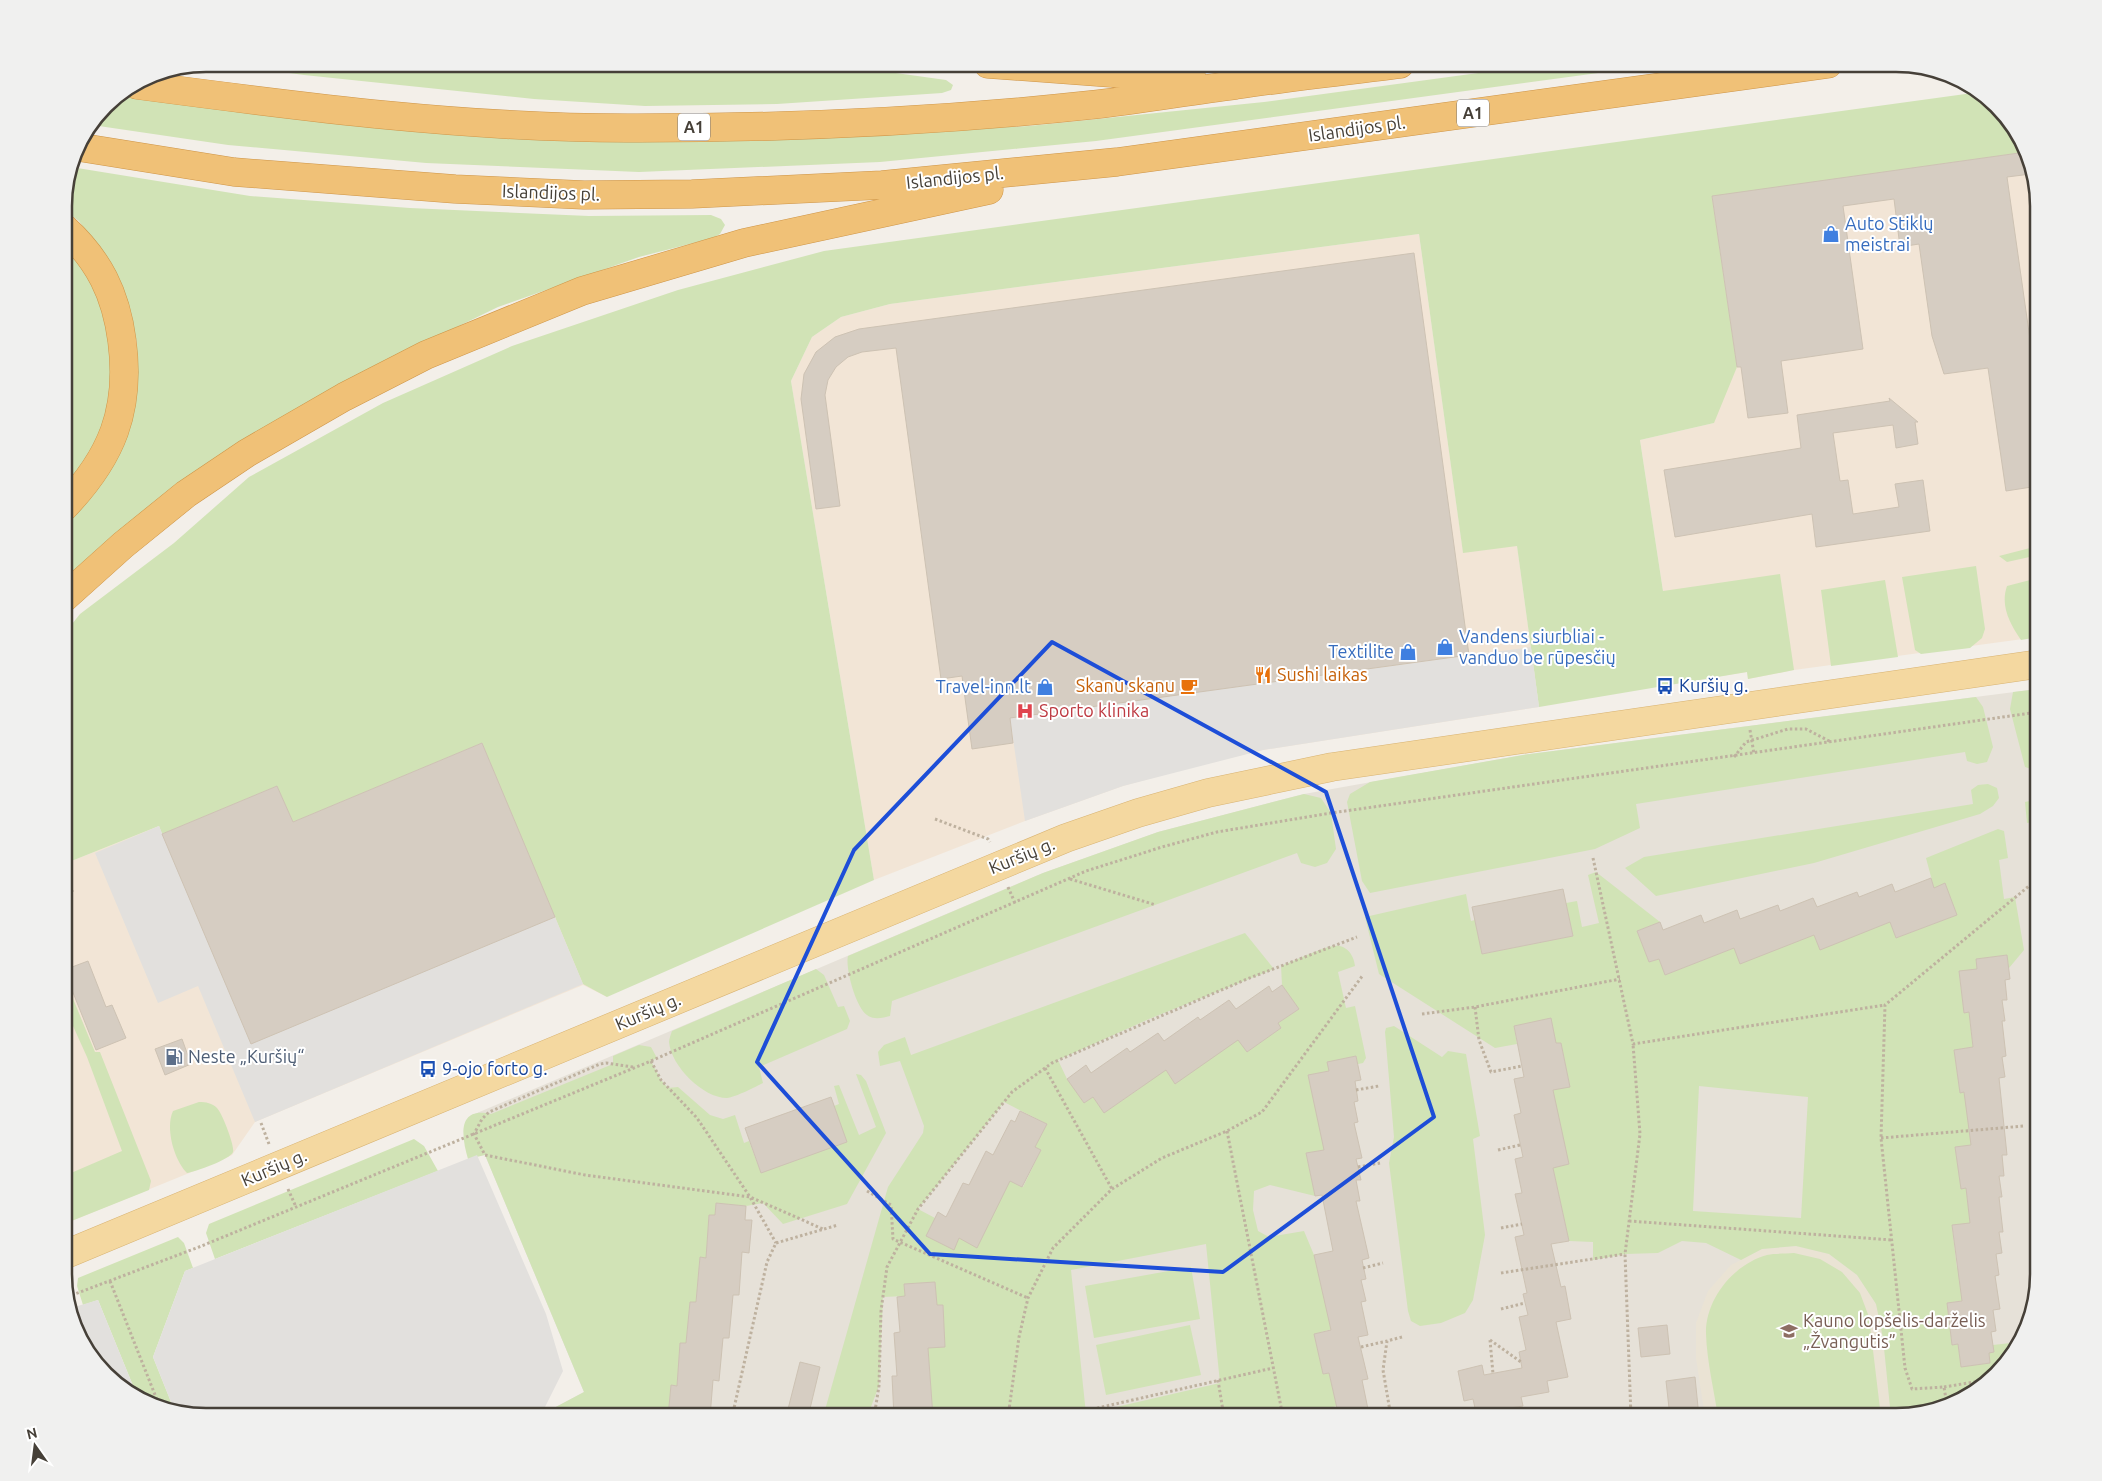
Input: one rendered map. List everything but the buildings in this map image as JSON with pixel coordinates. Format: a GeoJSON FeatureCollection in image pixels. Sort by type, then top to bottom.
{"type":"FeatureCollection","features":[{"type":"Feature","properties":{"kind":"highway"},"geometry":{"type":"LineString","coordinates":[[1112,72],[1251,82]]}},
{"type":"Feature","properties":{"kind":"highway","name":"A1"},"geometry":{"type":"LineString","coordinates":[[149,86],[327,110],[372,114],[509,124],[635,128],[747,126],[951,117],[1092,105],[1331,72]]}},
{"type":"Feature","properties":{"kind":"highway","name":"Islandijos pl."},"geometry":{"type":"LineString","coordinates":[[86,148],[234,172],[455,189],[584,195],[692,194],[882,185],[1118,162],[1770,72]]}},
{"type":"Feature","properties":{"kind":"highway"},"geometry":{"type":"LineString","coordinates":[[73,590],[122,545],[179,499],[246,453],[344,397],[444,348],[582,291],[744,243],[1118,162]]}},
{"type":"Feature","properties":{"kind":"highway"},"geometry":{"type":"LineString","coordinates":[[73,236],[102,273],[119,317],[126,369],[123,404],[113,435],[100,462],[73,497]]}},
{"type":"Feature","properties":{"kind":"main road","name":"Kuršių g."},"geometry":{"type":"LineString","coordinates":[[73,1251],[1066,838],[1138,812],[1208,793],[1332,767],[2030,665]]}},
{"type":"Feature","properties":{"kind":"path"},"geometry":{"type":"LineString","coordinates":[[74,1294],[199,1247],[651,1061],[1086,871],[1162,847],[1217,832],[1277,821],[2030,713]]}},
{"type":"Feature","properties":{"kind":"path"},"geometry":{"type":"LineString","coordinates":[[1734,757],[1746,742],[1788,728],[1806,728],[1831,743]]}},
{"type":"Feature","properties":{"kind":"path"},"geometry":{"type":"LineString","coordinates":[[1593,858],[1633,1044],[1640,1134],[1625,1254],[1631,1408]]}},
{"type":"Feature","properties":{"kind":"path"},"geometry":{"type":"LineString","coordinates":[[1069,879],[1156,905]]}},
{"type":"Feature","properties":{"kind":"path"},"geometry":{"type":"LineString","coordinates":[[1633,1044],[1885,1005],[2029,886]]}},
{"type":"Feature","properties":{"kind":"path"},"geometry":{"type":"LineString","coordinates":[[875,1408],[878,1386],[881,1311],[887,1267],[918,1209],[1012,1092],[1052,1063],[1247,979],[1358,937]]}},
{"type":"Feature","properties":{"kind":"path"},"geometry":{"type":"LineString","coordinates":[[1009,1408],[1019,1337],[1028,1298],[1053,1248],[1112,1189],[1162,1158],[1227,1131],[1262,1112],[1363,975]]}},
{"type":"Feature","properties":{"kind":"path"},"geometry":{"type":"LineString","coordinates":[[1422,1014],[1620,980]]}},
{"type":"Feature","properties":{"kind":"path"},"geometry":{"type":"LineString","coordinates":[[1885,1005],[1881,1138],[1905,1368],[1912,1389],[1944,1387],[1976,1382]]}},
{"type":"Feature","properties":{"kind":"path"},"geometry":{"type":"LineString","coordinates":[[1475,1006],[1479,1040],[1492,1072],[1522,1066]]}},
{"type":"Feature","properties":{"kind":"path"},"geometry":{"type":"LineString","coordinates":[[651,1061],[661,1080],[697,1118],[750,1197],[776,1243]]}},
{"type":"Feature","properties":{"kind":"path"},"geometry":{"type":"LineString","coordinates":[[474,1134],[482,1118],[489,1112],[600,1064],[606,1063],[635,1067]]}},
{"type":"Feature","properties":{"kind":"path"},"geometry":{"type":"LineString","coordinates":[[1045,1068],[1112,1189]]}},
{"type":"Feature","properties":{"kind":"path"},"geometry":{"type":"LineString","coordinates":[[1356,1090],[1379,1086]]}},
{"type":"Feature","properties":{"kind":"path"},"geometry":{"type":"LineString","coordinates":[[1881,1138],[2024,1126]]}},
{"type":"Feature","properties":{"kind":"path"},"geometry":{"type":"LineString","coordinates":[[1227,1131],[1281,1408]]}},
{"type":"Feature","properties":{"kind":"path"},"geometry":{"type":"LineString","coordinates":[[474,1134],[485,1155],[585,1175],[750,1197],[823,1229]]}},
{"type":"Feature","properties":{"kind":"path"},"geometry":{"type":"LineString","coordinates":[[1498,1150],[1520,1145]]}},
{"type":"Feature","properties":{"kind":"path"},"geometry":{"type":"LineString","coordinates":[[1358,1167],[1380,1163]]}},
{"type":"Feature","properties":{"kind":"path"},"geometry":{"type":"LineString","coordinates":[[867,1191],[891,1205],[893,1240],[1028,1298]]}},
{"type":"Feature","properties":{"kind":"path"},"geometry":{"type":"LineString","coordinates":[[1629,1221],[1892,1240]]}},
{"type":"Feature","properties":{"kind":"path"},"geometry":{"type":"LineString","coordinates":[[1501,1228],[1522,1224]]}},
{"type":"Feature","properties":{"kind":"path"},"geometry":{"type":"LineString","coordinates":[[734,1408],[767,1262],[776,1243],[838,1225]]}},
{"type":"Feature","properties":{"kind":"path"},"geometry":{"type":"LineString","coordinates":[[1501,1273],[1625,1254]]}},
{"type":"Feature","properties":{"kind":"path"},"geometry":{"type":"LineString","coordinates":[[1363,1268],[1383,1263]]}},
{"type":"Feature","properties":{"kind":"path"},"geometry":{"type":"LineString","coordinates":[[110,1281],[156,1399]]}},
{"type":"Feature","properties":{"kind":"path"},"geometry":{"type":"LineString","coordinates":[[1501,1309],[1525,1303]]}},
{"type":"Feature","properties":{"kind":"path"},"geometry":{"type":"LineString","coordinates":[[1361,1347],[1402,1337]]}},
{"type":"Feature","properties":{"kind":"path"},"geometry":{"type":"LineString","coordinates":[[1493,1374],[1490,1340],[1521,1362]]}},
{"type":"Feature","properties":{"kind":"path"},"geometry":{"type":"LineString","coordinates":[[1386,1341],[1383,1370],[1389,1408]]}},
{"type":"Feature","properties":{"kind":"path"},"geometry":{"type":"LineString","coordinates":[[1097,1408],[1272,1368]]}},
{"type":"Feature","properties":{"kind":"path"},"geometry":{"type":"LineString","coordinates":[[1218,1380],[1223,1408]]}},
{"type":"Feature","properties":{"kind":"path"},"geometry":{"type":"LineString","coordinates":[[1944,1387],[1946,1398]]}},
{"type":"Feature","properties":{"kind":"highlighted area"},"geometry":{"type":"Polygon","coordinates":[[[1052,642],[1326,792],[1434,1117],[1223,1272],[930,1254],[757,1062],[854,850],[1052,642]]]}},
{"type":"Feature","properties":{"kind":"shaded area"},"geometry":{"type":"Polygon","coordinates":[[[2018,153],[2025,172],[2030,206],[2030,638],[1794,670],[1748,679],[1747,672],[1677,683],[1640,440],[1714,423],[1712,196],[2018,153]]]}},
{"type":"Feature","properties":{"kind":"shaded area"},"geometry":{"type":"Polygon","coordinates":[[[1419,234],[1463,552],[1517,545],[1539,707],[1263,750],[1192,767],[1123,786],[1025,821],[874,880],[791,381],[812,337],[841,317],[890,304],[1419,234]]]}},
{"type":"Feature","properties":{"kind":"shaded area"},"geometry":{"type":"Polygon","coordinates":[[[1531,647],[1539,707],[1263,750],[1123,786],[1025,821],[1010,718],[1531,647]]]}},
{"type":"Feature","properties":{"kind":"shaded area"},"geometry":{"type":"Polygon","coordinates":[[[2030,690],[2030,1275],[2025,1309],[2016,1334],[1996,1363],[1963,1391],[1930,1404],[1896,1408],[554,1408],[584,1392],[485,1155],[477,1155],[470,1116],[1043,873],[1158,832],[1304,794],[1523,755],[2030,690]]]}},
{"type":"Feature","properties":{"kind":"shaded area"},"geometry":{"type":"Polygon","coordinates":[[[482,743],[607,997],[583,985],[255,1122],[232,1155],[73,1220],[73,860],[159,826],[162,833],[277,786],[293,822],[482,743]]]}},
{"type":"Feature","properties":{"kind":"shaded area"},"geometry":{"type":"Polygon","coordinates":[[[159,826],[251,1044],[555,917],[583,984],[255,1122],[198,986],[158,1003],[95,853],[159,826]]]}},
{"type":"Feature","properties":{"kind":"shaded area"},"geometry":{"type":"Polygon","coordinates":[[[477,1155],[546,1314],[563,1371],[543,1408],[197,1408],[180,1406],[172,1404],[153,1357],[185,1271],[477,1155]]]}},
{"type":"Feature","properties":{"kind":"shaded area","name":"Kauno lopšelis-darželis „Žvangutis”"},"geometry":{"type":"Polygon","coordinates":[[[1796,1246],[1829,1254],[1857,1275],[1876,1304],[1883,1338],[1890,1408],[1704,1408],[1696,1358],[1696,1323],[1708,1291],[1731,1265],[1762,1249],[1796,1246]]]}},
{"type":"Feature","properties":{"kind":"shaded area"},"geometry":{"type":"Polygon","coordinates":[[[98,1300],[133,1387],[112,1369],[90,1342],[76,1306],[98,1300]]]}},
{"type":"Feature","properties":{"kind":"green space"},"geometry":{"type":"Polygon","coordinates":[[[1484,72],[1605,72],[1096,141],[880,162],[639,172],[426,163],[228,145],[99,126],[129,97],[337,124],[470,135],[804,138],[1029,126],[1264,102],[1484,72]]]}},
{"type":"Feature","properties":{"kind":"green space"},"geometry":{"type":"Polygon","coordinates":[[[289,73],[893,73],[946,80],[953,85],[951,90],[942,93],[777,104],[645,106],[534,99],[289,73]]]}},
{"type":"Feature","properties":{"kind":"green space"},"geometry":{"type":"Polygon","coordinates":[[[1968,94],[1977,100],[2002,125],[2012,139],[2018,153],[1712,197],[1737,367],[1714,423],[1640,440],[1663,591],[1780,574],[1794,670],[1748,679],[1747,672],[1539,707],[1517,546],[1463,553],[1419,234],[890,304],[841,317],[812,337],[791,381],[874,880],[607,997],[583,984],[482,743],[293,822],[277,786],[162,834],[159,826],[73,860],[73,623],[80,614],[174,543],[249,477],[383,403],[512,346],[678,290],[824,251],[1968,94]]]}},
{"type":"Feature","properties":{"kind":"green space"},"geometry":{"type":"Polygon","coordinates":[[[78,168],[250,196],[410,208],[589,216],[711,215],[721,219],[725,225],[720,234],[713,238],[639,257],[498,307],[389,360],[73,577],[73,503],[133,399],[137,343],[130,312],[111,268],[79,221],[73,217],[73,197],[78,168]]]}},
{"type":"Feature","properties":{"kind":"green space"},"geometry":{"type":"Polygon","coordinates":[[[73,255],[100,292],[114,363],[109,402],[96,447],[73,479],[73,255]]]}},
{"type":"Feature","properties":{"kind":"green space"},"geometry":{"type":"Polygon","coordinates":[[[2030,548],[2030,557],[2007,562],[1999,556],[2030,548]]]}},
{"type":"Feature","properties":{"kind":"green space"},"geometry":{"type":"Polygon","coordinates":[[[1976,566],[1985,629],[1982,638],[1970,648],[1921,654],[1915,650],[1902,577],[1976,566]]]}},
{"type":"Feature","properties":{"kind":"green space"},"geometry":{"type":"Polygon","coordinates":[[[1885,580],[1898,657],[1831,666],[1821,590],[1885,580]]]}},
{"type":"Feature","properties":{"kind":"green space"},"geometry":{"type":"Polygon","coordinates":[[[2030,580],[2030,638],[2021,640],[2013,628],[2005,608],[2007,586],[2030,580]]]}},
{"type":"Feature","properties":{"kind":"green space"},"geometry":{"type":"Polygon","coordinates":[[[2030,690],[2030,769],[2025,767],[2010,709],[2013,692],[2030,690]]]}},
{"type":"Feature","properties":{"kind":"green space"},"geometry":{"type":"Polygon","coordinates":[[[1976,697],[1983,707],[1993,747],[1987,762],[1977,764],[1967,761],[1965,752],[1636,804],[1640,828],[1595,849],[1370,893],[1362,881],[1347,802],[1350,794],[1370,782],[1523,755],[1976,697]]]}},
{"type":"Feature","properties":{"kind":"green space"},"geometry":{"type":"Polygon","coordinates":[[[1988,784],[1997,788],[1999,798],[1993,806],[1980,814],[1814,863],[1656,896],[1625,868],[1644,857],[1973,804],[1971,790],[1978,785],[1988,784]]]}},
{"type":"Feature","properties":{"kind":"green space"},"geometry":{"type":"Polygon","coordinates":[[[1304,794],[1321,798],[1331,813],[1336,849],[1327,863],[1315,867],[1301,863],[1297,853],[892,1001],[890,1016],[869,1017],[859,1005],[850,978],[848,956],[1043,873],[1158,832],[1304,794]]]}},
{"type":"Feature","properties":{"kind":"green space"},"geometry":{"type":"Polygon","coordinates":[[[2030,801],[2030,822],[2027,823],[2025,802],[2030,801]]]}},
{"type":"Feature","properties":{"kind":"green space"},"geometry":{"type":"Polygon","coordinates":[[[1998,829],[2004,831],[2008,858],[1999,860],[2004,899],[2015,897],[2024,950],[2009,968],[2007,955],[1977,959],[1977,969],[1959,972],[1964,1013],[1969,1012],[1973,1047],[1954,1050],[1960,1093],[1964,1092],[1974,1145],[1955,1147],[1961,1188],[1966,1188],[1970,1223],[1952,1226],[1957,1268],[1961,1268],[1966,1300],[1947,1303],[1952,1345],[1958,1344],[1961,1367],[1990,1363],[1989,1353],[1993,1345],[2011,1343],[1996,1363],[1963,1391],[1930,1404],[1896,1408],[1890,1408],[1883,1338],[1876,1304],[1857,1275],[1829,1254],[1796,1246],[1762,1249],[1741,1260],[1706,1243],[1682,1241],[1658,1253],[1625,1254],[1593,1260],[1593,1242],[1569,1241],[1553,1168],[1553,1090],[1570,1086],[1561,1043],[1556,1043],[1551,1019],[1514,1026],[1517,1044],[1495,1048],[1379,974],[1365,917],[1466,894],[1471,921],[1475,920],[1482,954],[1573,936],[1566,903],[1577,901],[1582,927],[1599,923],[1588,875],[1596,872],[1660,922],[1637,931],[1649,962],[1659,959],[1665,975],[1734,948],[1814,935],[1820,949],[1890,922],[1896,938],[1957,915],[1945,884],[1934,888],[1926,858],[1998,829]],[[1699,1086],[1693,1211],[1801,1218],[1808,1097],[1699,1086]]]}},
{"type":"Feature","properties":{"kind":"green space"},"geometry":{"type":"Polygon","coordinates":[[[1245,933],[1274,969],[1149,1019],[1058,1060],[1067,1079],[1084,1103],[1093,1097],[1104,1113],[1139,1089],[1163,1066],[1175,1083],[1235,1035],[1247,1052],[1281,1028],[1278,1023],[1299,1009],[1282,985],[1281,966],[1329,947],[1338,946],[1349,951],[1355,966],[1338,972],[1346,1008],[1355,1006],[1366,1058],[1363,1063],[1358,1064],[1356,1056],[1328,1062],[1329,1071],[1308,1075],[1329,1149],[1306,1153],[1315,1196],[1270,1185],[1254,1191],[1253,1210],[1258,1231],[1269,1237],[1304,1231],[1314,1255],[1324,1297],[1336,1328],[1314,1334],[1323,1374],[1329,1373],[1337,1406],[1328,1408],[1112,1408],[1220,1383],[1206,1244],[1071,1270],[1085,1408],[932,1408],[928,1348],[945,1346],[943,1305],[937,1305],[935,1282],[904,1284],[905,1296],[883,1297],[879,1386],[870,1408],[826,1408],[888,1187],[923,1133],[924,1126],[900,1061],[880,1066],[878,1052],[884,1045],[905,1037],[911,1055],[1245,933]],[[1004,1102],[918,1209],[935,1218],[954,1249],[959,1238],[977,1247],[995,1211],[1005,1178],[1023,1187],[1041,1150],[1035,1147],[1047,1124],[1004,1102]]]}},
{"type":"Feature","properties":{"kind":"green space"},"geometry":{"type":"Polygon","coordinates":[[[816,969],[824,975],[838,1007],[844,1006],[850,1021],[847,1029],[759,1067],[763,1083],[727,1098],[708,1093],[682,1070],[671,1051],[669,1042],[672,1031],[816,969]]]}},
{"type":"Feature","properties":{"kind":"green space"},"geometry":{"type":"Polygon","coordinates":[[[73,999],[95,1052],[100,1052],[151,1181],[149,1190],[73,1220],[73,1172],[122,1151],[87,1057],[73,1026],[73,999]]]}},
{"type":"Feature","properties":{"kind":"green space"},"geometry":{"type":"Polygon","coordinates":[[[1394,1026],[1442,1057],[1448,1051],[1466,1054],[1480,1136],[1473,1139],[1485,1235],[1473,1300],[1465,1313],[1441,1323],[1420,1326],[1411,1321],[1408,1311],[1389,1163],[1394,1137],[1385,1032],[1386,1028],[1394,1026]]]}},
{"type":"Feature","properties":{"kind":"green space"},"geometry":{"type":"Polygon","coordinates":[[[639,1045],[651,1047],[657,1058],[651,1061],[661,1080],[668,1088],[678,1087],[710,1115],[723,1119],[735,1115],[744,1143],[749,1141],[761,1173],[834,1106],[839,1104],[834,1086],[839,1085],[859,1135],[876,1127],[856,1074],[861,1075],[866,1081],[886,1133],[847,1204],[783,1224],[763,1203],[746,1206],[716,1203],[715,1215],[709,1215],[706,1258],[700,1258],[696,1302],[690,1302],[686,1343],[680,1343],[677,1386],[671,1385],[669,1408],[554,1408],[584,1392],[485,1155],[468,1159],[464,1142],[464,1126],[467,1119],[472,1115],[480,1113],[491,1114],[613,1064],[613,1056],[639,1045]]]}},
{"type":"Feature","properties":{"kind":"green space"},"geometry":{"type":"Polygon","coordinates":[[[199,1102],[211,1104],[219,1111],[230,1137],[233,1152],[226,1158],[205,1168],[187,1173],[178,1160],[172,1144],[170,1135],[171,1118],[173,1111],[199,1102]]]}},
{"type":"Feature","properties":{"kind":"green space"},"geometry":{"type":"Polygon","coordinates":[[[414,1139],[424,1146],[438,1171],[215,1259],[206,1233],[209,1224],[414,1139]]]}},
{"type":"Feature","properties":{"kind":"green space"},"geometry":{"type":"Polygon","coordinates":[[[178,1237],[184,1243],[193,1268],[185,1271],[153,1357],[172,1404],[147,1395],[133,1387],[98,1300],[83,1305],[77,1286],[78,1278],[178,1237]]]}},
{"type":"Feature","properties":{"kind":"green space","name":"Kauno lopšelis-darželis „Žvangutis”"},"geometry":{"type":"Polygon","coordinates":[[[1794,1253],[1820,1259],[1842,1272],[1860,1293],[1869,1317],[1880,1408],[1716,1408],[1706,1334],[1710,1308],[1724,1285],[1743,1266],[1767,1255],[1794,1253]]]}},
{"type":"Feature","properties":{"kind":"green space"},"geometry":{"type":"Polygon","coordinates":[[[1191,1267],[1200,1319],[1094,1338],[1085,1286],[1191,1267]]]}},
{"type":"Feature","properties":{"kind":"green space"},"geometry":{"type":"Polygon","coordinates":[[[1190,1325],[1201,1375],[1106,1395],[1096,1345],[1190,1325]]]}},
{"type":"Feature","properties":{"kind":"place","name":"Auto Stiklų meistrai"},"geometry":{"type":"Point","coordinates":[1831,234]}},
{"type":"Feature","properties":{"kind":"place","name":"Vandens siurbliai - vanduo be rūpesčių"},"geometry":{"type":"Point","coordinates":[1445,647]}},
{"type":"Feature","properties":{"kind":"place","name":"Textilite"},"geometry":{"type":"Point","coordinates":[1408,652]}},
{"type":"Feature","properties":{"kind":"place","name":"Sushi laikas"},"geometry":{"type":"Point","coordinates":[1263,675]}},
{"type":"Feature","properties":{"kind":"place","name":"Skanu skanu"},"geometry":{"type":"Point","coordinates":[1189,686]}},
{"type":"Feature","properties":{"kind":"place","name":"Kuršių g."},"geometry":{"type":"Point","coordinates":[1665,686]}},
{"type":"Feature","properties":{"kind":"place","name":"Travel-inn.lt"},"geometry":{"type":"Point","coordinates":[1045,687]}},
{"type":"Feature","properties":{"kind":"place","name":"Sporto klinika"},"geometry":{"type":"Point","coordinates":[1025,711]}},
{"type":"Feature","properties":{"kind":"place","name":"Neste „Kuršių“"},"geometry":{"type":"Point","coordinates":[174,1057]}},
{"type":"Feature","properties":{"kind":"place","name":"9-ojo forto g."},"geometry":{"type":"Point","coordinates":[428,1069]}},
{"type":"Feature","properties":{"kind":"place","name":"Kauno lopšelis-darželis „Žvangutis”"},"geometry":{"type":"Point","coordinates":[1789,1331]}}]}
